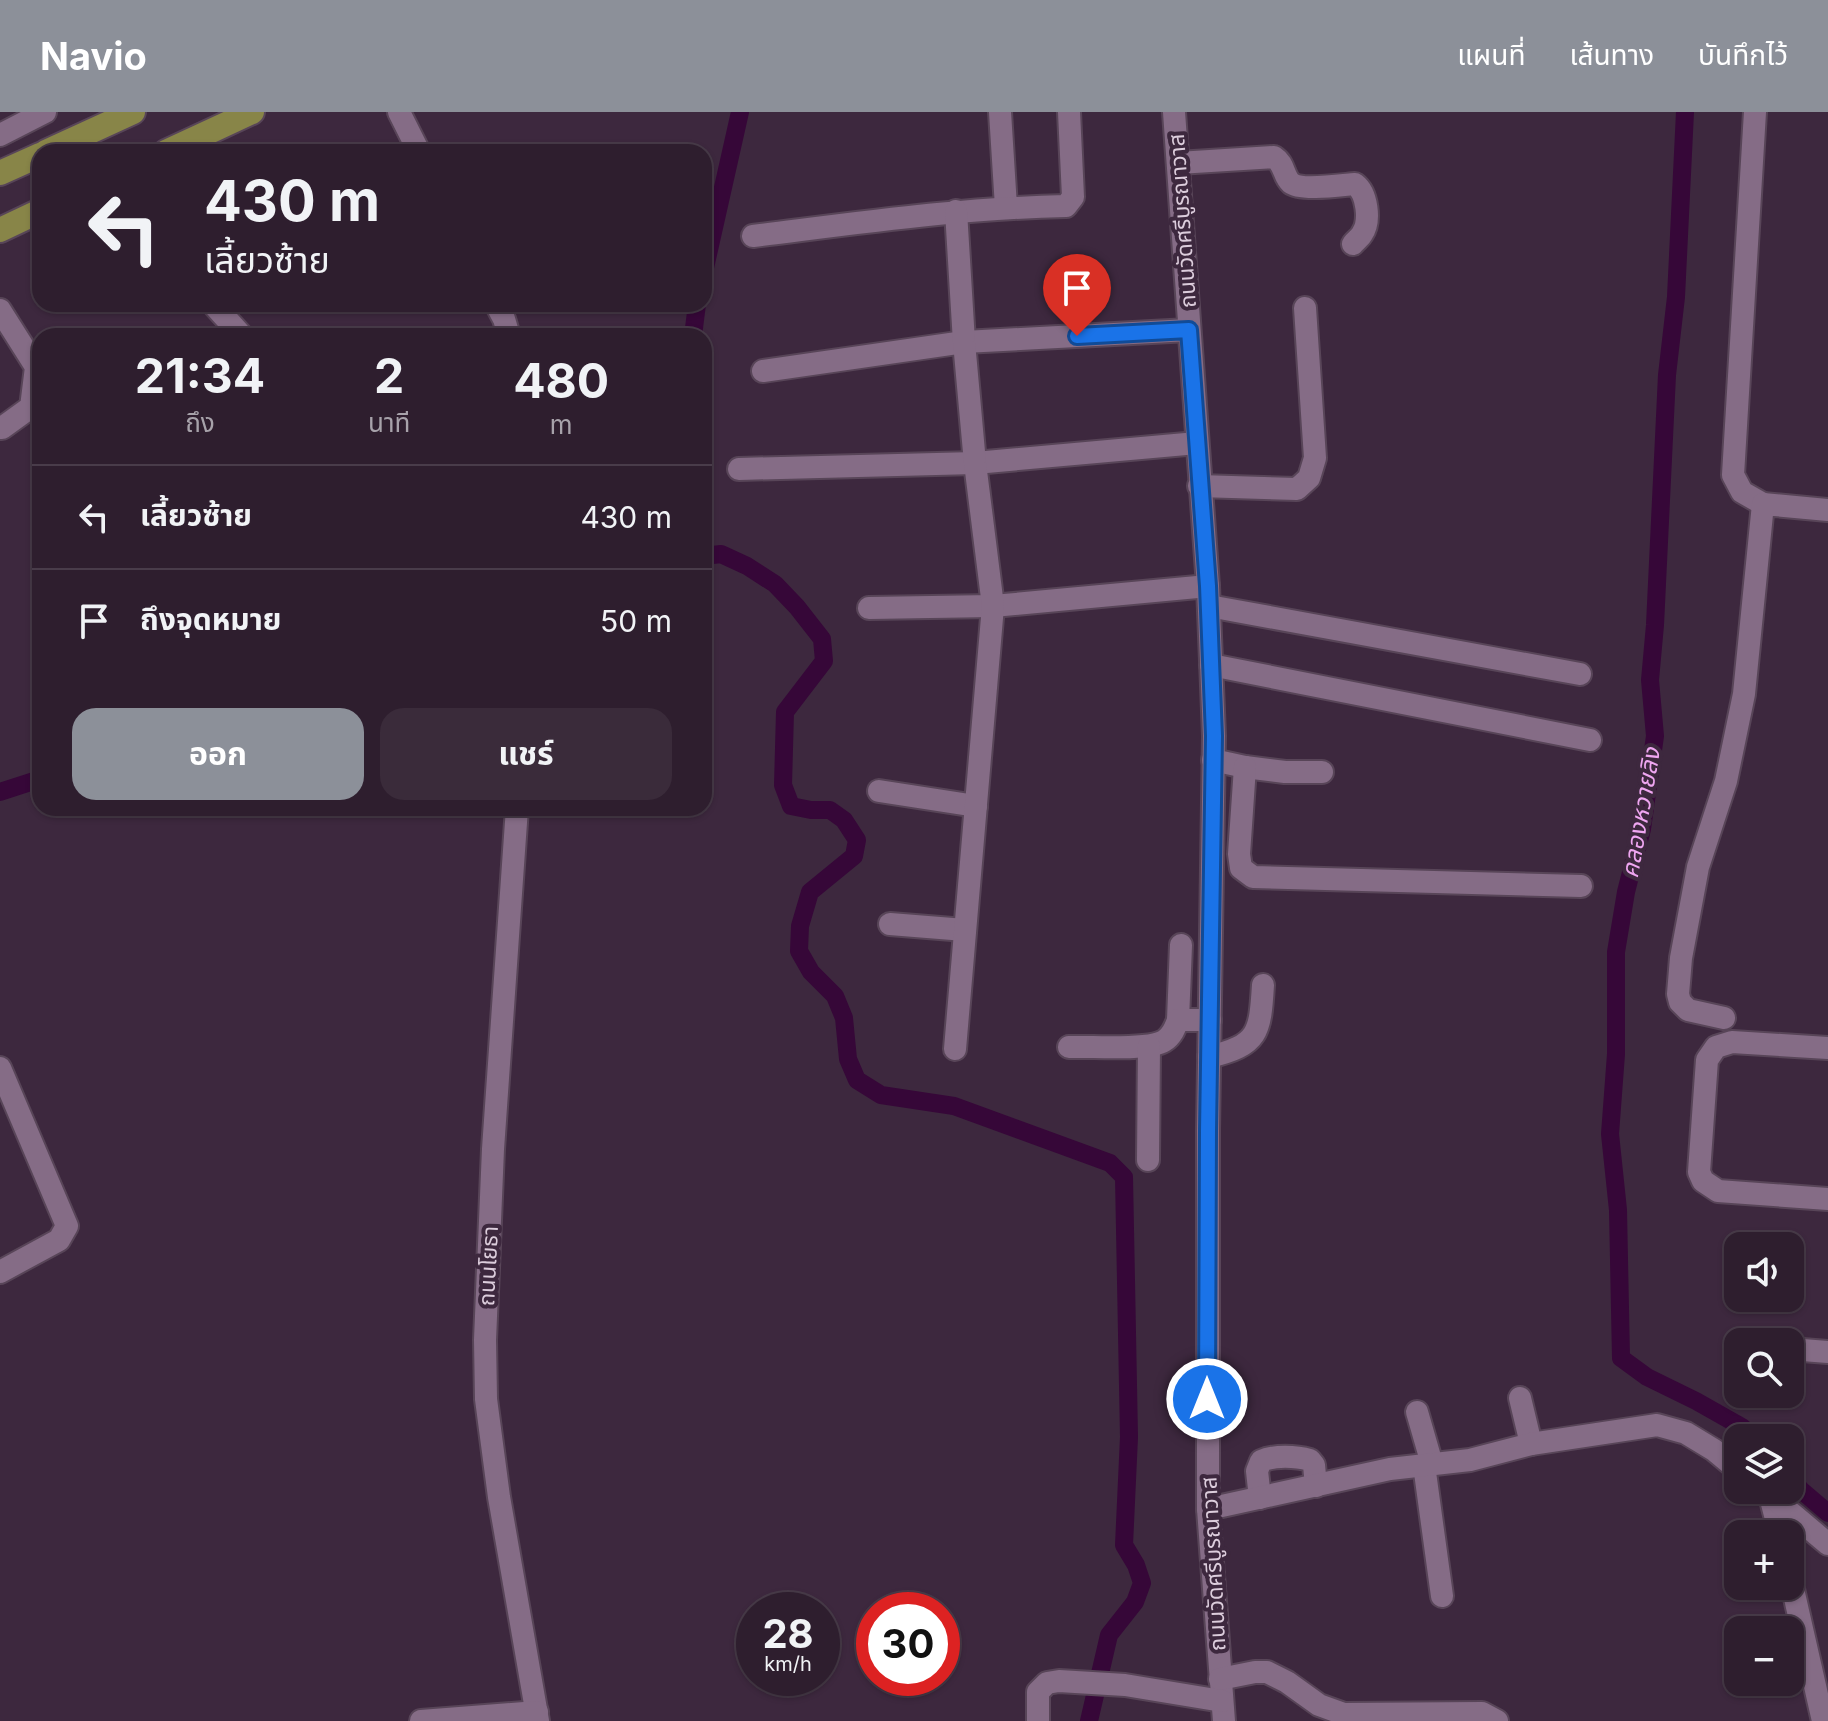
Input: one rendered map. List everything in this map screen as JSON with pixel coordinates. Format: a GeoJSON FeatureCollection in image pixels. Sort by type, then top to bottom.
{"type":"FeatureCollection","features":[{"type":"Feature","properties":{"kind":"main road"},"geometry":{"type":"LineString","coordinates":[[63,144],[133,112]]}},
{"type":"Feature","properties":{"kind":"main road"},"geometry":{"type":"LineString","coordinates":[[183,144],[252,112]]}},
{"type":"Feature","properties":{"kind":"main road"},"geometry":{"type":"LineString","coordinates":[[0,173],[32,159]]}},
{"type":"Feature","properties":{"kind":"main road"},"geometry":{"type":"LineString","coordinates":[[0,230],[32,215]]}},
{"type":"Feature","properties":{"kind":"street"},"geometry":{"type":"LineString","coordinates":[[0,135],[45,112]]}},
{"type":"Feature","properties":{"kind":"street"},"geometry":{"type":"LineString","coordinates":[[399,112],[415,144]]}},
{"type":"Feature","properties":{"kind":"street"},"geometry":{"type":"LineString","coordinates":[[1000,112],[1006,207]]}},
{"type":"Feature","properties":{"kind":"street"},"geometry":{"type":"LineString","coordinates":[[753,236],[956,211],[1066,206],[1073,197],[1069,112]]}},
{"type":"Feature","properties":{"kind":"street","name":"ถนนวัดศรีบูรณาวาส"},"geometry":{"type":"LineString","coordinates":[[1174,112],[1211,665],[1208,1509],[1222,1700]]}},
{"type":"Feature","properties":{"kind":"street"},"geometry":{"type":"LineString","coordinates":[[1755,112],[1733,475],[1742,492],[1763,504],[1828,510]]}},
{"type":"Feature","properties":{"kind":"street"},"geometry":{"type":"LineString","coordinates":[[1178,163],[1274,157],[1280,161],[1289,182],[1295,185],[1355,184],[1363,194],[1367,220],[1364,233],[1353,244]]}},
{"type":"Feature","properties":{"kind":"street"},"geometry":{"type":"LineString","coordinates":[[955,1049],[993,606],[975,463],[956,211]]}},
{"type":"Feature","properties":{"kind":"street"},"geometry":{"type":"LineString","coordinates":[[1199,486],[1297,489],[1309,478],[1315,458],[1305,308]]}},
{"type":"Feature","properties":{"kind":"street"},"geometry":{"type":"LineString","coordinates":[[0,310],[32,361]]}},
{"type":"Feature","properties":{"kind":"street"},"geometry":{"type":"LineString","coordinates":[[220,312],[235,328]]}},
{"type":"Feature","properties":{"kind":"street"},"geometry":{"type":"LineString","coordinates":[[763,371],[964,342],[1189,330]]}},
{"type":"Feature","properties":{"kind":"street"},"geometry":{"type":"LineString","coordinates":[[0,428],[31,407],[32,399]]}},
{"type":"Feature","properties":{"kind":"street"},"geometry":{"type":"LineString","coordinates":[[739,469],[975,463],[1197,443]]}},
{"type":"Feature","properties":{"kind":"street"},"geometry":{"type":"LineString","coordinates":[[1724,1018],[1688,1010],[1680,1002],[1678,994],[1698,867],[1726,781],[1744,694],[1763,504]]}},
{"type":"Feature","properties":{"kind":"street"},"geometry":{"type":"LineString","coordinates":[[869,608],[1208,596],[1580,674]]}},
{"type":"Feature","properties":{"kind":"street"},"geometry":{"type":"LineString","coordinates":[[1211,665],[1590,740]]}},
{"type":"Feature","properties":{"kind":"street"},"geometry":{"type":"LineString","coordinates":[[1213,760],[1285,772],[1322,772]]}},
{"type":"Feature","properties":{"kind":"street"},"geometry":{"type":"LineString","coordinates":[[1245,767],[1239,854],[1241,868],[1253,877],[1581,886]]}},
{"type":"Feature","properties":{"kind":"street"},"geometry":{"type":"LineString","coordinates":[[879,791],[976,806]]}},
{"type":"Feature","properties":{"kind":"street","name":"ถนนโยธา"},"geometry":{"type":"LineString","coordinates":[[516,816],[493,1149],[485,1384],[499,1497],[537,1716]]}},
{"type":"Feature","properties":{"kind":"street"},"geometry":{"type":"LineString","coordinates":[[890,924],[965,930]]}},
{"type":"Feature","properties":{"kind":"street"},"geometry":{"type":"LineString","coordinates":[[1069,1047],[1149,1046],[1164,1041],[1173,1032],[1178,1020],[1181,945]]}},
{"type":"Feature","properties":{"kind":"street"},"geometry":{"type":"LineString","coordinates":[[1209,1057],[1246,1043],[1257,1031],[1261,1019],[1263,985]]}},
{"type":"Feature","properties":{"kind":"street"},"geometry":{"type":"LineString","coordinates":[[1178,1020],[1210,1020]]}},
{"type":"Feature","properties":{"kind":"street"},"geometry":{"type":"LineString","coordinates":[[1828,1048],[1732,1042],[1716,1047],[1707,1060],[1699,1172],[1703,1181],[1718,1191],[1828,1199]]}},
{"type":"Feature","properties":{"kind":"street"},"geometry":{"type":"LineString","coordinates":[[1148,1160],[1149,1046]]}},
{"type":"Feature","properties":{"kind":"street"},"geometry":{"type":"LineString","coordinates":[[0,1068],[67,1226],[59,1240],[0,1272]]}},
{"type":"Feature","properties":{"kind":"street"},"geometry":{"type":"LineString","coordinates":[[1804,1350],[1828,1352]]}},
{"type":"Feature","properties":{"kind":"street"},"geometry":{"type":"LineString","coordinates":[[1520,1398],[1531,1444]]}},
{"type":"Feature","properties":{"kind":"street"},"geometry":{"type":"LineString","coordinates":[[1417,1412],[1428,1465],[1442,1596]]}},
{"type":"Feature","properties":{"kind":"street"},"geometry":{"type":"LineString","coordinates":[[1208,1509],[1390,1469],[1470,1460],[1531,1444],[1657,1425],[1686,1433],[1724,1458]]}},
{"type":"Feature","properties":{"kind":"street"},"geometry":{"type":"LineString","coordinates":[[1260,1498],[1257,1471],[1261,1461],[1268,1458],[1310,1460],[1314,1465],[1316,1486]]}},
{"type":"Feature","properties":{"kind":"street"},"geometry":{"type":"LineString","coordinates":[[1779,1504],[1828,1544]]}},
{"type":"Feature","properties":{"kind":"street"},"geometry":{"type":"LineString","coordinates":[[1796,1600],[1824,1715]]}},
{"type":"Feature","properties":{"kind":"street"},"geometry":{"type":"LineString","coordinates":[[1038,1721],[1038,1692],[1047,1683],[1116,1685],[1222,1700],[1255,1672],[1267,1672],[1319,1705],[1344,1714],[1482,1713],[1497,1721]]}},
{"type":"Feature","properties":{"kind":"street"},"geometry":{"type":"LineString","coordinates":[[421,1721],[537,1716]]}},
{"type":"Feature","properties":{"kind":"waterway"},"geometry":{"type":"LineString","coordinates":[[712,236],[740,112]]}},
{"type":"Feature","properties":{"kind":"waterway","name":"คลองหวายลิง"},"geometry":{"type":"LineString","coordinates":[[1685,112],[1650,680],[1655,736],[1642,829],[1626,892],[1616,952],[1616,1054],[1610,1134],[1618,1210],[1621,1358],[1647,1377],[1737,1424]]}},
{"type":"Feature","properties":{"kind":"waterway"},"geometry":{"type":"LineString","coordinates":[[694,328],[696,312]]}},
{"type":"Feature","properties":{"kind":"waterway"},"geometry":{"type":"LineString","coordinates":[[712,555],[721,554],[775,584],[822,639],[824,661],[785,712],[783,785],[791,806],[830,810],[844,820],[857,840],[854,856],[810,892],[800,926],[799,951],[811,972],[835,996],[844,1018],[848,1059],[857,1080],[881,1095],[954,1106],[1110,1163],[1124,1177],[1129,1437],[1124,1545],[1142,1583],[1135,1602],[1109,1635],[1089,1721]]}},
{"type":"Feature","properties":{"kind":"waterway"},"geometry":{"type":"LineString","coordinates":[[0,792],[32,782]]}},
{"type":"Feature","properties":{"kind":"waterway","name":"คลองหวายลิง"},"geometry":{"type":"LineString","coordinates":[[1804,1493],[1828,1513]]}},
{"type":"Feature","properties":{"kind":"route"},"geometry":{"type":"LineString","coordinates":[[1077,336],[1189,330],[1208,586],[1214,736],[1207,1399]]}}]}
